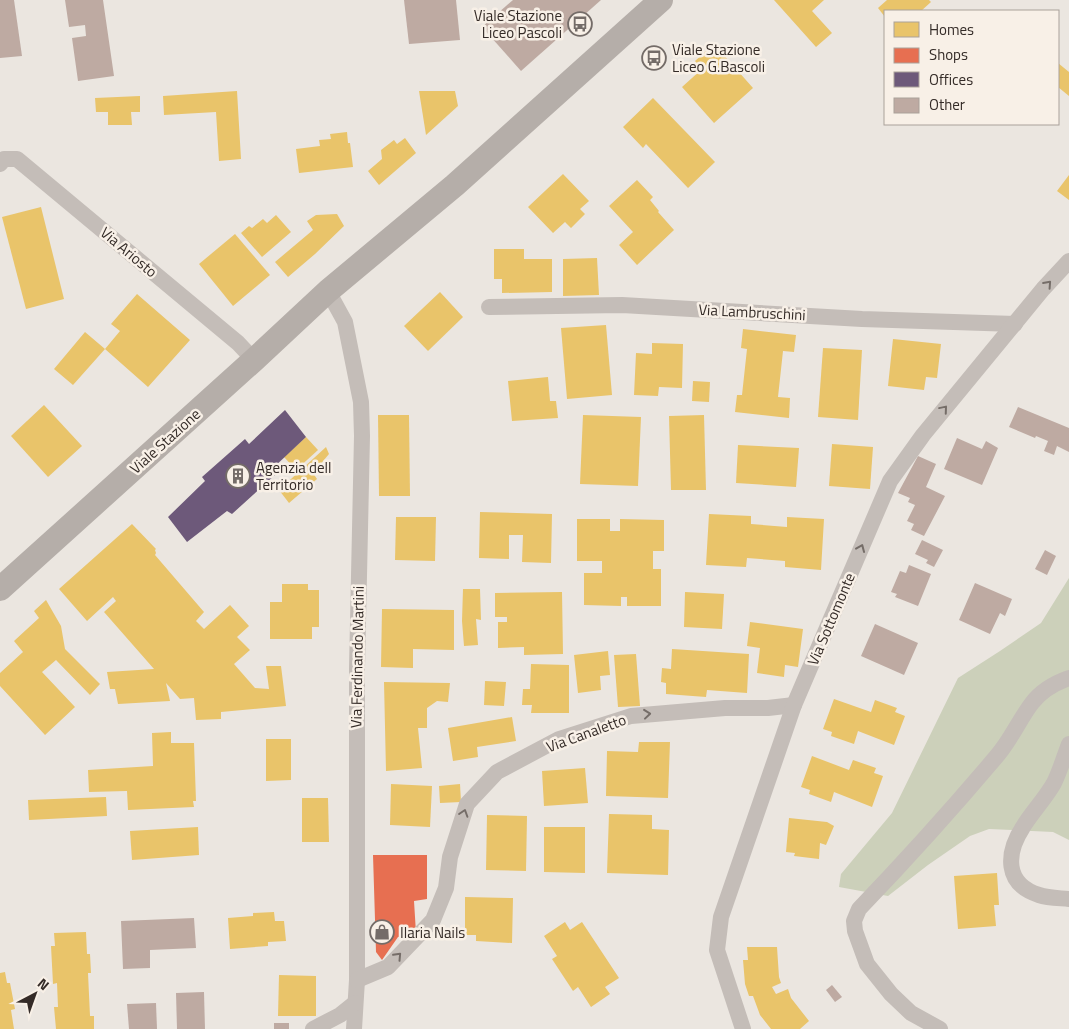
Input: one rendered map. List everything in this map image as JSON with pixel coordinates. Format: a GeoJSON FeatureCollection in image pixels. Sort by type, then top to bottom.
{"type":"FeatureCollection","features":[{"type":"Feature","properties":{"kind":"main road","name":"Viale Stazione"},"geometry":{"type":"LineString","coordinates":[[0,589],[328,291],[455,184],[661,0]]}},
{"type":"Feature","properties":{"kind":"street","name":"Via Ariosto"},"geometry":{"type":"LineString","coordinates":[[0,164],[4,159],[17,159],[238,343],[254,360]]}},
{"type":"Feature","properties":{"kind":"street","name":"Via Sottomonte"},"geometry":{"type":"LineString","coordinates":[[743,1029],[717,950],[721,917],[794,705],[890,481],[923,435],[1043,289],[1069,261]]}},
{"type":"Feature","properties":{"kind":"street","name":"Via Ferdinando Martini"},"geometry":{"type":"LineString","coordinates":[[328,291],[345,322],[361,402],[362,436],[356,669],[356,980],[354,1029]]}},
{"type":"Feature","properties":{"kind":"street","name":"Via Lambruschini"},"geometry":{"type":"LineString","coordinates":[[488,308],[622,305],[862,319],[1015,324]]}},
{"type":"Feature","properties":{"kind":"street"},"geometry":{"type":"LineString","coordinates":[[940,1029],[911,1012],[891,994],[875,975],[867,964],[855,931],[854,921],[859,909],[965,794],[1005,747],[1032,703],[1057,682],[1069,678]]}},
{"type":"Feature","properties":{"kind":"street","name":"Via Canaletto"},"geometry":{"type":"LineString","coordinates":[[356,980],[388,967],[433,920],[446,888],[450,857],[467,804],[496,772],[559,739],[631,716],[717,708],[768,708],[794,705]]}},
{"type":"Feature","properties":{"kind":"street"},"geometry":{"type":"LineString","coordinates":[[1069,744],[1053,784],[1016,839],[1010,863],[1011,871],[1026,890],[1039,896],[1069,899]]}},
{"type":"Feature","properties":{"kind":"street"},"geometry":{"type":"LineString","coordinates":[[313,1029],[340,1015],[355,1003]]}},
{"type":"Feature","properties":{"kind":"green space"},"geometry":{"type":"Polygon","coordinates":[[[1069,578],[1069,840],[1053,832],[989,829],[970,836],[888,896],[839,887],[841,874],[892,813],[958,678],[1041,623],[1069,578]]]}},
{"type":"Feature","properties":{"kind":"building: Homes"},"geometry":{"type":"Polygon","coordinates":[[[774,0],[824,0],[812,11],[832,33],[816,47],[774,0]]]}},
{"type":"Feature","properties":{"kind":"building: Homes"},"geometry":{"type":"Polygon","coordinates":[[[887,0],[929,0],[931,2],[922,10],[884,10],[884,16],[878,8],[887,0]]]}},
{"type":"Feature","properties":{"kind":"building: Homes"},"geometry":{"type":"Polygon","coordinates":[[[714,44],[753,88],[714,123],[682,87],[702,69],[695,61],[714,44]]]}},
{"type":"Feature","properties":{"kind":"building: Homes"},"geometry":{"type":"Polygon","coordinates":[[[1059,64],[1069,72],[1069,96],[1059,88],[1059,64]]]}},
{"type":"Feature","properties":{"kind":"building: Homes"},"geometry":{"type":"Polygon","coordinates":[[[237,91],[241,159],[219,161],[216,112],[164,115],[163,96],[237,91]]]}},
{"type":"Feature","properties":{"kind":"building: Homes"},"geometry":{"type":"Polygon","coordinates":[[[419,91],[455,91],[458,106],[426,135],[419,91]]]}},
{"type":"Feature","properties":{"kind":"building: Homes"},"geometry":{"type":"Polygon","coordinates":[[[140,96],[140,112],[131,112],[132,125],[108,125],[108,112],[96,112],[95,98],[140,96]]]}},
{"type":"Feature","properties":{"kind":"building: Homes"},"geometry":{"type":"Polygon","coordinates":[[[653,98],[715,162],[688,188],[646,144],[643,148],[623,127],[653,98]]]}},
{"type":"Feature","properties":{"kind":"building: Homes"},"geometry":{"type":"Polygon","coordinates":[[[347,132],[353,167],[299,173],[296,149],[320,146],[319,140],[331,139],[330,134],[347,132]]]}},
{"type":"Feature","properties":{"kind":"building: Homes"},"geometry":{"type":"Polygon","coordinates":[[[405,138],[416,153],[379,185],[368,171],[382,159],[381,150],[394,140],[397,144],[405,138]]]}},
{"type":"Feature","properties":{"kind":"building: Homes"},"geometry":{"type":"Polygon","coordinates":[[[563,174],[589,201],[580,209],[585,214],[571,228],[565,222],[553,233],[528,207],[563,174]]]}},
{"type":"Feature","properties":{"kind":"building: Homes"},"geometry":{"type":"Polygon","coordinates":[[[1069,175],[1069,200],[1057,191],[1069,175]]]}},
{"type":"Feature","properties":{"kind":"building: Homes"},"geometry":{"type":"Polygon","coordinates":[[[637,180],[653,197],[650,200],[674,230],[637,265],[619,245],[633,232],[609,206],[637,180]]]}},
{"type":"Feature","properties":{"kind":"building: Homes"},"geometry":{"type":"Polygon","coordinates":[[[41,207],[64,299],[26,309],[2,217],[41,207]]]}},
{"type":"Feature","properties":{"kind":"building: Homes"},"geometry":{"type":"Polygon","coordinates":[[[337,214],[344,226],[288,277],[275,262],[313,230],[307,221],[316,215],[337,214]]]}},
{"type":"Feature","properties":{"kind":"building: Homes"},"geometry":{"type":"Polygon","coordinates":[[[276,215],[291,232],[262,257],[241,233],[249,226],[252,228],[263,219],[267,223],[276,215]]]}},
{"type":"Feature","properties":{"kind":"building: Homes"},"geometry":{"type":"Polygon","coordinates":[[[235,234],[270,275],[233,306],[199,264],[235,234]]]}},
{"type":"Feature","properties":{"kind":"building: Homes"},"geometry":{"type":"Polygon","coordinates":[[[494,249],[524,249],[524,259],[552,259],[552,292],[502,293],[502,279],[494,279],[494,249]]]}},
{"type":"Feature","properties":{"kind":"building: Homes"},"geometry":{"type":"Polygon","coordinates":[[[597,258],[599,295],[563,296],[563,259],[597,258]]]}},
{"type":"Feature","properties":{"kind":"building: Homes"},"geometry":{"type":"Polygon","coordinates":[[[440,292],[463,317],[428,351],[404,326],[440,292]]]}},
{"type":"Feature","properties":{"kind":"building: Homes"},"geometry":{"type":"Polygon","coordinates":[[[137,294],[190,340],[148,387],[105,349],[120,331],[111,324],[137,294]]]}},
{"type":"Feature","properties":{"kind":"building: Homes"},"geometry":{"type":"Polygon","coordinates":[[[606,325],[612,395],[567,399],[561,328],[606,325]]]}},
{"type":"Feature","properties":{"kind":"building: Homes"},"geometry":{"type":"Polygon","coordinates":[[[743,329],[796,335],[794,352],[783,351],[778,397],[790,398],[789,418],[735,412],[737,395],[742,395],[747,349],[741,348],[743,329]]]}},
{"type":"Feature","properties":{"kind":"building: Homes"},"geometry":{"type":"Polygon","coordinates":[[[85,332],[105,349],[73,385],[54,369],[85,332]]]}},
{"type":"Feature","properties":{"kind":"building: Homes"},"geometry":{"type":"Polygon","coordinates":[[[893,339],[941,344],[937,378],[926,377],[924,390],[888,386],[893,339]]]}},
{"type":"Feature","properties":{"kind":"building: Homes"},"geometry":{"type":"Polygon","coordinates":[[[652,343],[683,344],[682,388],[659,387],[658,396],[634,395],[636,353],[652,354],[652,343]]]}},
{"type":"Feature","properties":{"kind":"building: Homes"},"geometry":{"type":"Polygon","coordinates":[[[823,348],[862,350],[858,420],[818,417],[823,348]]]}},
{"type":"Feature","properties":{"kind":"building: Homes"},"geometry":{"type":"Polygon","coordinates":[[[548,377],[550,401],[556,401],[558,418],[512,421],[508,381],[548,377]]]}},
{"type":"Feature","properties":{"kind":"building: Homes"},"geometry":{"type":"Polygon","coordinates":[[[693,381],[710,382],[709,402],[692,401],[693,381]]]}},
{"type":"Feature","properties":{"kind":"building: Homes"},"geometry":{"type":"Polygon","coordinates":[[[44,405],[82,446],[48,477],[11,436],[44,405]]]}},
{"type":"Feature","properties":{"kind":"building: Homes"},"geometry":{"type":"Polygon","coordinates":[[[378,415],[409,415],[410,496],[379,496],[378,415]]]}},
{"type":"Feature","properties":{"kind":"building: Homes"},"geometry":{"type":"Polygon","coordinates":[[[583,415],[641,417],[638,486],[580,484],[583,415]]]}},
{"type":"Feature","properties":{"kind":"building: Homes"},"geometry":{"type":"Polygon","coordinates":[[[704,415],[706,490],[671,490],[669,416],[704,415]]]}},
{"type":"Feature","properties":{"kind":"building: Homes"},"geometry":{"type":"Polygon","coordinates":[[[306,437],[318,450],[296,470],[284,457],[306,437]]]}},
{"type":"Feature","properties":{"kind":"building: Homes"},"geometry":{"type":"Polygon","coordinates":[[[832,444],[873,447],[870,489],[829,486],[832,444]]]}},
{"type":"Feature","properties":{"kind":"building: Homes"},"geometry":{"type":"Polygon","coordinates":[[[738,445],[799,448],[796,487],[736,483],[738,445]]]}},
{"type":"Feature","properties":{"kind":"building: Homes"},"geometry":{"type":"Polygon","coordinates":[[[326,447],[329,454],[313,473],[317,479],[289,503],[279,490],[326,447]]]}},
{"type":"Feature","properties":{"kind":"building: Homes"},"geometry":{"type":"Polygon","coordinates":[[[480,512],[552,514],[551,563],[522,562],[523,535],[509,535],[509,559],[479,558],[480,512]]]}},
{"type":"Feature","properties":{"kind":"building: Homes"},"geometry":{"type":"Polygon","coordinates":[[[709,514],[751,516],[751,524],[787,527],[787,517],[824,519],[821,570],[785,567],[785,561],[747,558],[746,567],[706,565],[709,514]]]}},
{"type":"Feature","properties":{"kind":"building: Homes"},"geometry":{"type":"Polygon","coordinates":[[[396,517],[436,517],[435,561],[395,560],[396,517]]]}},
{"type":"Feature","properties":{"kind":"building: Homes"},"geometry":{"type":"Polygon","coordinates":[[[577,519],[610,519],[610,531],[620,531],[620,519],[664,520],[664,551],[653,551],[653,569],[661,569],[661,606],[627,606],[627,597],[621,597],[621,606],[584,605],[584,573],[602,573],[602,561],[577,561],[577,519]]]}},
{"type":"Feature","properties":{"kind":"building: Homes"},"geometry":{"type":"Polygon","coordinates":[[[132,524],[156,549],[155,555],[204,612],[196,621],[204,629],[230,605],[249,626],[237,637],[250,650],[234,664],[255,688],[269,689],[266,666],[281,666],[286,706],[221,712],[221,719],[196,720],[194,698],[180,699],[166,683],[170,701],[118,704],[115,689],[110,689],[107,672],[154,669],[104,612],[116,601],[113,597],[87,621],[59,589],[132,524]]]}},
{"type":"Feature","properties":{"kind":"building: Homes"},"geometry":{"type":"Polygon","coordinates":[[[282,584],[308,584],[308,590],[319,590],[319,627],[312,627],[312,639],[270,639],[270,602],[282,602],[282,584]]]}},
{"type":"Feature","properties":{"kind":"building: Homes"},"geometry":{"type":"Polygon","coordinates":[[[463,589],[480,589],[481,620],[476,619],[478,645],[464,646],[462,621],[463,589]]]}},
{"type":"Feature","properties":{"kind":"building: Homes"},"geometry":{"type":"Polygon","coordinates":[[[562,592],[563,654],[524,655],[524,647],[498,648],[498,622],[507,622],[507,617],[495,617],[495,593],[562,592]]]}},
{"type":"Feature","properties":{"kind":"building: Homes"},"geometry":{"type":"Polygon","coordinates":[[[685,592],[724,594],[722,629],[684,627],[685,592]]]}},
{"type":"Feature","properties":{"kind":"building: Homes"},"geometry":{"type":"Polygon","coordinates":[[[46,600],[61,626],[65,649],[100,684],[90,695],[56,660],[42,672],[75,707],[45,735],[0,686],[0,673],[23,652],[14,641],[39,618],[34,611],[46,600]]]}},
{"type":"Feature","properties":{"kind":"building: Homes"},"geometry":{"type":"Polygon","coordinates":[[[382,609],[454,610],[454,650],[413,649],[413,668],[381,667],[382,609]]]}},
{"type":"Feature","properties":{"kind":"building: Homes"},"geometry":{"type":"Polygon","coordinates":[[[750,622],[803,629],[798,667],[785,665],[784,677],[757,673],[760,648],[747,646],[750,622]]]}},
{"type":"Feature","properties":{"kind":"building: Homes"},"geometry":{"type":"Polygon","coordinates":[[[672,649],[749,654],[747,693],[707,690],[706,697],[666,694],[666,683],[661,682],[662,668],[671,669],[672,649]]]}},
{"type":"Feature","properties":{"kind":"building: Homes"},"geometry":{"type":"Polygon","coordinates":[[[608,651],[610,675],[600,676],[601,690],[578,693],[574,655],[608,651]]]}},
{"type":"Feature","properties":{"kind":"building: Homes"},"geometry":{"type":"Polygon","coordinates":[[[636,654],[640,706],[618,707],[614,655],[636,654]]]}},
{"type":"Feature","properties":{"kind":"building: Homes"},"geometry":{"type":"Polygon","coordinates":[[[531,664],[569,665],[569,713],[531,713],[532,705],[522,705],[523,689],[530,689],[531,664]]]}},
{"type":"Feature","properties":{"kind":"building: Homes"},"geometry":{"type":"Polygon","coordinates":[[[485,681],[506,682],[504,706],[484,705],[485,681]]]}},
{"type":"Feature","properties":{"kind":"building: Homes"},"geometry":{"type":"Polygon","coordinates":[[[384,682],[450,683],[448,702],[437,701],[427,708],[427,728],[418,728],[422,768],[386,771],[384,682]]]}},
{"type":"Feature","properties":{"kind":"building: Homes"},"geometry":{"type":"Polygon","coordinates":[[[834,699],[871,712],[875,700],[897,708],[895,712],[905,716],[894,745],[858,731],[854,744],[831,736],[832,732],[823,729],[834,699]]]}},
{"type":"Feature","properties":{"kind":"building: Homes"},"geometry":{"type":"Polygon","coordinates":[[[512,717],[516,741],[477,747],[478,757],[453,761],[448,728],[512,717]]]}},
{"type":"Feature","properties":{"kind":"building: Homes"},"geometry":{"type":"Polygon","coordinates":[[[171,732],[171,743],[194,743],[196,801],[193,801],[194,807],[128,810],[127,791],[89,792],[88,770],[153,766],[152,733],[171,732]]]}},
{"type":"Feature","properties":{"kind":"building: Homes"},"geometry":{"type":"Polygon","coordinates":[[[266,739],[291,739],[291,780],[266,781],[266,739]]]}},
{"type":"Feature","properties":{"kind":"building: Homes"},"geometry":{"type":"Polygon","coordinates":[[[639,742],[670,742],[668,798],[606,796],[607,751],[638,752],[639,742]]]}},
{"type":"Feature","properties":{"kind":"building: Homes"},"geometry":{"type":"Polygon","coordinates":[[[812,756],[849,770],[853,760],[876,768],[874,773],[883,776],[872,807],[834,792],[831,802],[809,794],[810,790],[801,787],[812,756]]]}},
{"type":"Feature","properties":{"kind":"building: Homes"},"geometry":{"type":"Polygon","coordinates":[[[585,768],[588,803],[544,806],[542,771],[585,768]]]}},
{"type":"Feature","properties":{"kind":"building: Homes"},"geometry":{"type":"Polygon","coordinates":[[[391,784],[432,786],[430,827],[390,825],[391,784]]]}},
{"type":"Feature","properties":{"kind":"building: Homes"},"geometry":{"type":"Polygon","coordinates":[[[460,784],[461,802],[440,803],[439,786],[460,784]]]}},
{"type":"Feature","properties":{"kind":"building: Homes"},"geometry":{"type":"Polygon","coordinates":[[[106,797],[107,816],[29,820],[28,800],[106,797]]]}},
{"type":"Feature","properties":{"kind":"building: Homes"},"geometry":{"type":"Polygon","coordinates":[[[302,798],[328,798],[329,842],[302,842],[302,798]]]}},
{"type":"Feature","properties":{"kind":"building: Homes"},"geometry":{"type":"Polygon","coordinates":[[[609,814],[652,815],[652,829],[669,830],[668,875],[607,873],[609,814]]]}},
{"type":"Feature","properties":{"kind":"building: Homes"},"geometry":{"type":"Polygon","coordinates":[[[487,815],[527,816],[526,871],[486,870],[487,815]]]}},
{"type":"Feature","properties":{"kind":"building: Homes"},"geometry":{"type":"Polygon","coordinates":[[[789,818],[827,822],[834,826],[826,845],[820,843],[819,859],[794,856],[795,853],[786,852],[789,818]]]}},
{"type":"Feature","properties":{"kind":"building: Homes"},"geometry":{"type":"Polygon","coordinates":[[[198,827],[199,855],[132,860],[130,831],[198,827]]]}},
{"type":"Feature","properties":{"kind":"building: Homes"},"geometry":{"type":"Polygon","coordinates":[[[544,827],[585,827],[585,873],[544,872],[544,827]]]}},
{"type":"Feature","properties":{"kind":"building: Homes"},"geometry":{"type":"Polygon","coordinates":[[[997,873],[999,905],[994,905],[996,926],[958,929],[954,876],[997,873]]]}},
{"type":"Feature","properties":{"kind":"building: Homes"},"geometry":{"type":"Polygon","coordinates":[[[465,897],[513,898],[512,943],[476,941],[476,935],[465,935],[465,897]]]}},
{"type":"Feature","properties":{"kind":"building: Homes"},"geometry":{"type":"Polygon","coordinates":[[[274,912],[275,921],[284,921],[286,941],[268,942],[268,946],[230,949],[228,918],[253,916],[253,913],[274,912]]]}},
{"type":"Feature","properties":{"kind":"building: Homes"},"geometry":{"type":"Polygon","coordinates":[[[565,922],[570,930],[582,922],[619,978],[605,987],[610,994],[591,1007],[578,987],[573,991],[552,959],[557,956],[544,936],[565,922]]]}},
{"type":"Feature","properties":{"kind":"building: Homes"},"geometry":{"type":"Polygon","coordinates":[[[86,932],[87,954],[90,954],[91,973],[88,973],[90,1016],[94,1016],[94,1029],[56,1029],[54,1007],[58,1007],[57,983],[53,984],[51,946],[55,946],[54,933],[86,932]]]}},
{"type":"Feature","properties":{"kind":"building: Homes"},"geometry":{"type":"Polygon","coordinates":[[[747,947],[777,947],[781,983],[772,987],[776,994],[788,989],[791,998],[809,1021],[800,1029],[771,1029],[760,1015],[753,996],[749,996],[745,984],[743,960],[748,960],[747,947]]]}},
{"type":"Feature","properties":{"kind":"building: Homes"},"geometry":{"type":"Polygon","coordinates":[[[5,972],[7,983],[10,983],[15,1009],[11,1010],[14,1029],[0,1029],[0,973],[5,972]]]}},
{"type":"Feature","properties":{"kind":"building: Homes"},"geometry":{"type":"Polygon","coordinates":[[[279,975],[316,976],[316,1016],[278,1016],[279,975]]]}},
{"type":"Feature","properties":{"kind":"building: Shops"},"geometry":{"type":"Polygon","coordinates":[[[373,855],[427,855],[427,899],[414,901],[416,933],[398,937],[382,960],[376,952],[373,855]]]}},
{"type":"Feature","properties":{"kind":"building: Offices","name":"Agenzia dell Territorio"},"geometry":{"type":"Polygon","coordinates":[[[285,410],[306,437],[272,469],[275,475],[232,514],[227,511],[187,542],[168,517],[205,481],[202,477],[245,439],[249,444],[285,410]]]}},
{"type":"Feature","properties":{"kind":"building: Other"},"geometry":{"type":"Polygon","coordinates":[[[0,0],[14,0],[22,56],[0,58],[0,0]]]}},
{"type":"Feature","properties":{"kind":"building: Other"},"geometry":{"type":"Polygon","coordinates":[[[65,0],[103,0],[114,76],[78,81],[72,38],[86,36],[85,25],[69,27],[65,0]]]}},
{"type":"Feature","properties":{"kind":"building: Other"},"geometry":{"type":"Polygon","coordinates":[[[404,0],[456,0],[460,40],[409,44],[404,0]]]}},
{"type":"Feature","properties":{"kind":"building: Other"},"geometry":{"type":"Polygon","coordinates":[[[513,0],[601,0],[521,71],[482,27],[513,0]]]}},
{"type":"Feature","properties":{"kind":"building: Other"},"geometry":{"type":"Polygon","coordinates":[[[1018,407],[1069,428],[1069,452],[1057,446],[1054,455],[1044,451],[1048,441],[1036,436],[1035,438],[1009,427],[1018,407]]]}},
{"type":"Feature","properties":{"kind":"building: Other"},"geometry":{"type":"Polygon","coordinates":[[[957,438],[982,449],[986,441],[998,448],[982,485],[944,469],[957,438]]]}},
{"type":"Feature","properties":{"kind":"building: Other"},"geometry":{"type":"Polygon","coordinates":[[[918,456],[936,464],[926,487],[945,496],[924,536],[911,530],[914,524],[907,521],[915,505],[908,502],[910,498],[898,493],[918,456]]]}},
{"type":"Feature","properties":{"kind":"building: Other"},"geometry":{"type":"Polygon","coordinates":[[[922,540],[943,550],[934,567],[926,563],[928,560],[915,554],[922,540]]]}},
{"type":"Feature","properties":{"kind":"building: Other"},"geometry":{"type":"Polygon","coordinates":[[[1045,550],[1056,556],[1047,575],[1035,569],[1045,550]]]}},
{"type":"Feature","properties":{"kind":"building: Other"},"geometry":{"type":"Polygon","coordinates":[[[909,565],[931,574],[918,606],[895,597],[897,594],[891,592],[900,571],[906,573],[909,565]]]}},
{"type":"Feature","properties":{"kind":"building: Other"},"geometry":{"type":"Polygon","coordinates":[[[975,583],[1012,599],[1005,616],[1000,613],[990,634],[959,620],[975,583]]]}},
{"type":"Feature","properties":{"kind":"building: Other"},"geometry":{"type":"Polygon","coordinates":[[[875,624],[918,643],[904,675],[861,656],[875,624]]]}},
{"type":"Feature","properties":{"kind":"building: Other"},"geometry":{"type":"Polygon","coordinates":[[[194,918],[196,948],[150,950],[150,968],[123,969],[121,921],[194,918]]]}},
{"type":"Feature","properties":{"kind":"building: Other"},"geometry":{"type":"Polygon","coordinates":[[[832,985],[842,997],[835,1002],[826,990],[832,985]]]}},
{"type":"Feature","properties":{"kind":"building: Other"},"geometry":{"type":"Polygon","coordinates":[[[204,992],[205,1029],[177,1029],[176,993],[204,992]]]}},
{"type":"Feature","properties":{"kind":"building: Other"},"geometry":{"type":"Polygon","coordinates":[[[156,1003],[157,1029],[129,1029],[127,1004],[156,1003]]]}},
{"type":"Feature","properties":{"kind":"building: Other"},"geometry":{"type":"Polygon","coordinates":[[[274,1023],[289,1023],[289,1029],[274,1029],[274,1023]]]}},
{"type":"Feature","properties":{"kind":"place","name":"Viale Stazione Liceo Pascoli"},"geometry":{"type":"Point","coordinates":[580,24]}},
{"type":"Feature","properties":{"kind":"place","name":"Viale Stazione Liceo G.Bascoli"},"geometry":{"type":"Point","coordinates":[654,58]}},
{"type":"Feature","properties":{"kind":"place","name":"Agenzia dell Territorio"},"geometry":{"type":"Point","coordinates":[238,476]}},
{"type":"Feature","properties":{"kind":"place","name":"Ilaria Nails"},"geometry":{"type":"Point","coordinates":[382,932]}}]}
